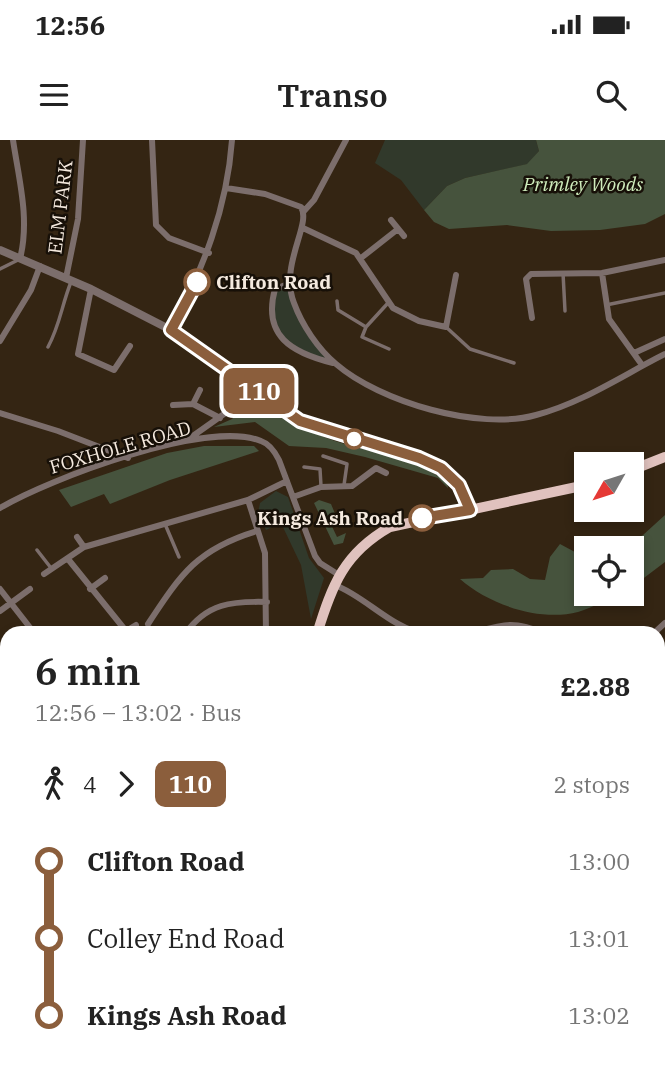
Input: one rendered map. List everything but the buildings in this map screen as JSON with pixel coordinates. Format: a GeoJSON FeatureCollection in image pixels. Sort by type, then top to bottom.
{"type":"FeatureCollection","features":[{"type":"Feature","properties":{"kind":"highway"},"geometry":{"type":"LineString","coordinates":[[644,465],[665,457]]}},
{"type":"Feature","properties":{"kind":"highway"},"geometry":{"type":"LineString","coordinates":[[320,626],[337,580],[356,550],[390,527],[574,488]]}},
{"type":"Feature","properties":{"kind":"street","name":"ELM PARK"},"geometry":{"type":"LineString","coordinates":[[13,140],[24,214],[25,239],[20,259]]}},
{"type":"Feature","properties":{"kind":"street","name":"ELM PARK"},"geometry":{"type":"LineString","coordinates":[[69,279],[78,219],[83,140]]}},
{"type":"Feature","properties":{"kind":"street"},"geometry":{"type":"LineString","coordinates":[[152,140],[156,225],[169,238],[209,253]]}},
{"type":"Feature","properties":{"kind":"street"},"geometry":{"type":"LineString","coordinates":[[171,330],[209,253],[226,188],[232,140]]}},
{"type":"Feature","properties":{"kind":"street"},"geometry":{"type":"LineString","coordinates":[[346,140],[314,201],[304,211],[303,228],[289,264],[288,284],[301,319],[335,363],[357,379],[394,397],[440,411],[496,421],[537,415],[586,396],[665,354]]}},
{"type":"Feature","properties":{"kind":"street"},"geometry":{"type":"LineString","coordinates":[[226,188],[251,191],[291,202],[304,211]]}},
{"type":"Feature","properties":{"kind":"street"},"geometry":{"type":"LineString","coordinates":[[391,220],[404,236]]}},
{"type":"Feature","properties":{"kind":"street"},"geometry":{"type":"LineString","coordinates":[[303,228],[338,243],[361,258],[388,303],[406,316],[446,327],[456,275]]}},
{"type":"Feature","properties":{"kind":"street"},"geometry":{"type":"LineString","coordinates":[[361,258],[398,229]]}},
{"type":"Feature","properties":{"kind":"street"},"geometry":{"type":"LineString","coordinates":[[0,250],[91,289],[171,330],[250,383],[300,421],[419,458],[441,468],[459,485],[470,510]]}},
{"type":"Feature","properties":{"kind":"street"},"geometry":{"type":"LineString","coordinates":[[532,317],[526,279],[531,274],[602,273],[665,260]]}},
{"type":"Feature","properties":{"kind":"street"},"geometry":{"type":"LineString","coordinates":[[0,341],[19,313],[40,266]]}},
{"type":"Feature","properties":{"kind":"street"},"geometry":{"type":"LineString","coordinates":[[602,273],[609,319],[642,365]]}},
{"type":"Feature","properties":{"kind":"street"},"geometry":{"type":"LineString","coordinates":[[443,283],[454,286]]}},
{"type":"Feature","properties":{"kind":"street"},"geometry":{"type":"LineString","coordinates":[[288,284],[275,289],[272,302],[271,311],[277,332],[295,350],[335,363]]}},
{"type":"Feature","properties":{"kind":"street"},"geometry":{"type":"LineString","coordinates":[[91,289],[78,354],[114,370],[130,346]]}},
{"type":"Feature","properties":{"kind":"street"},"geometry":{"type":"LineString","coordinates":[[634,353],[665,339]]}},
{"type":"Feature","properties":{"kind":"street"},"geometry":{"type":"LineString","coordinates":[[189,440],[219,418],[250,383]]}},
{"type":"Feature","properties":{"kind":"street"},"geometry":{"type":"LineString","coordinates":[[193,404],[200,390]]}},
{"type":"Feature","properties":{"kind":"street"},"geometry":{"type":"LineString","coordinates":[[173,405],[193,404],[219,418]]}},
{"type":"Feature","properties":{"kind":"street"},"geometry":{"type":"LineString","coordinates":[[0,414],[58,431],[128,458]]}},
{"type":"Feature","properties":{"kind":"street","name":"FOXHOLE ROAD"},"geometry":{"type":"LineString","coordinates":[[0,508],[58,480],[189,440],[261,440],[276,453],[320,563],[337,580],[404,626]]}},
{"type":"Feature","properties":{"kind":"street"},"geometry":{"type":"LineString","coordinates":[[293,498],[321,487],[352,486],[376,468],[386,473]]}},
{"type":"Feature","properties":{"kind":"street"},"geometry":{"type":"LineString","coordinates":[[44,574],[84,547],[248,500],[287,481]]}},
{"type":"Feature","properties":{"kind":"street"},"geometry":{"type":"LineString","coordinates":[[248,500],[265,552],[266,626]]}},
{"type":"Feature","properties":{"kind":"street"},"geometry":{"type":"LineString","coordinates":[[148,624],[186,568],[220,546],[257,531]]}},
{"type":"Feature","properties":{"kind":"street"},"geometry":{"type":"LineString","coordinates":[[77,537],[84,547]]}},
{"type":"Feature","properties":{"kind":"street"},"geometry":{"type":"LineString","coordinates":[[68,559],[121,626]]}},
{"type":"Feature","properties":{"kind":"street"},"geometry":{"type":"LineString","coordinates":[[90,589],[106,578]]}},
{"type":"Feature","properties":{"kind":"street"},"geometry":{"type":"LineString","coordinates":[[0,589],[29,626]]}},
{"type":"Feature","properties":{"kind":"street"},"geometry":{"type":"LineString","coordinates":[[0,611],[30,589]]}},
{"type":"Feature","properties":{"kind":"street"},"geometry":{"type":"LineString","coordinates":[[191,626],[211,608],[227,602],[267,601]]}},
{"type":"Feature","properties":{"kind":"street"},"geometry":{"type":"LineString","coordinates":[[491,626],[511,623],[521,626]]}},
{"type":"Feature","properties":{"kind":"lane"},"geometry":{"type":"LineString","coordinates":[[0,269],[20,259]]}},
{"type":"Feature","properties":{"kind":"lane"},"geometry":{"type":"LineString","coordinates":[[563,273],[565,311]]}},
{"type":"Feature","properties":{"kind":"lane"},"geometry":{"type":"LineString","coordinates":[[48,347],[64,312],[69,279]]}},
{"type":"Feature","properties":{"kind":"lane"},"geometry":{"type":"LineString","coordinates":[[606,305],[665,293]]}},
{"type":"Feature","properties":{"kind":"lane"},"geometry":{"type":"LineString","coordinates":[[337,301],[338,310],[366,327]]}},
{"type":"Feature","properties":{"kind":"lane"},"geometry":{"type":"LineString","coordinates":[[388,303],[366,327],[362,337],[390,349]]}},
{"type":"Feature","properties":{"kind":"lane"},"geometry":{"type":"LineString","coordinates":[[446,327],[470,349],[513,363]]}},
{"type":"Feature","properties":{"kind":"lane"},"geometry":{"type":"LineString","coordinates":[[323,456],[347,464],[344,487]]}},
{"type":"Feature","properties":{"kind":"lane"},"geometry":{"type":"LineString","coordinates":[[304,467],[320,469],[321,487]]}},
{"type":"Feature","properties":{"kind":"lane"},"geometry":{"type":"LineString","coordinates":[[165,524],[179,557]]}},
{"type":"Feature","properties":{"kind":"lane"},"geometry":{"type":"LineString","coordinates":[[37,550],[52,570]]}},
{"type":"Feature","properties":{"kind":"green space"},"geometry":{"type":"Polygon","coordinates":[[[385,140],[536,140],[539,151],[528,164],[465,178],[447,186],[424,210],[401,180],[375,163],[385,140]]]}},
{"type":"Feature","properties":{"kind":"green space","name":"Primley Woods"},"geometry":{"type":"Polygon","coordinates":[[[536,140],[665,140],[665,214],[645,224],[600,230],[551,231],[507,225],[449,229],[434,222],[424,210],[447,186],[465,178],[527,164],[539,151],[536,140]]]}},
{"type":"Feature","properties":{"kind":"green space"},"geometry":{"type":"Polygon","coordinates":[[[288,284],[301,319],[335,363],[308,354],[286,340],[278,330],[272,305],[275,289],[288,284]]]}},
{"type":"Feature","properties":{"kind":"green space"},"geometry":{"type":"Polygon","coordinates":[[[255,396],[283,416],[313,432],[421,467],[447,482],[448,488],[438,478],[365,457],[326,448],[289,446],[255,422],[214,427],[232,419],[255,396]]]}},
{"type":"Feature","properties":{"kind":"green space"},"geometry":{"type":"Polygon","coordinates":[[[204,446],[254,446],[259,451],[170,480],[110,504],[104,494],[71,507],[59,490],[167,453],[204,446]]]}},
{"type":"Feature","properties":{"kind":"green space"},"geometry":{"type":"Polygon","coordinates":[[[276,491],[288,497],[309,558],[324,578],[311,619],[301,565],[281,523],[266,530],[258,513],[260,503],[276,491]]]}},
{"type":"Feature","properties":{"kind":"green space"},"geometry":{"type":"Polygon","coordinates":[[[319,500],[331,504],[336,516],[329,520],[337,537],[346,533],[343,543],[334,545],[314,503],[319,500]]]}},
{"type":"Feature","properties":{"kind":"green space"},"geometry":{"type":"Polygon","coordinates":[[[665,515],[665,562],[644,578],[644,536],[641,536],[665,515]]]}},
{"type":"Feature","properties":{"kind":"green space"},"geometry":{"type":"Polygon","coordinates":[[[560,544],[574,552],[574,606],[594,606],[563,614],[531,613],[499,603],[460,579],[483,578],[491,570],[513,569],[530,579],[545,580],[550,557],[560,544]]]}},
{"type":"Feature","properties":{"kind":"bus line","name":"110"},"geometry":{"type":"LineString","coordinates":[[197,282],[171,330],[250,383],[300,421],[419,458],[441,468],[459,485],[470,510],[422,518]]}},
{"type":"Feature","properties":{"kind":"place","name":"Clifton Road"},"geometry":{"type":"Point","coordinates":[197,282]}},
{"type":"Feature","properties":{"kind":"place","name":"Kings Ash Road"},"geometry":{"type":"Point","coordinates":[422,518]}}]}
